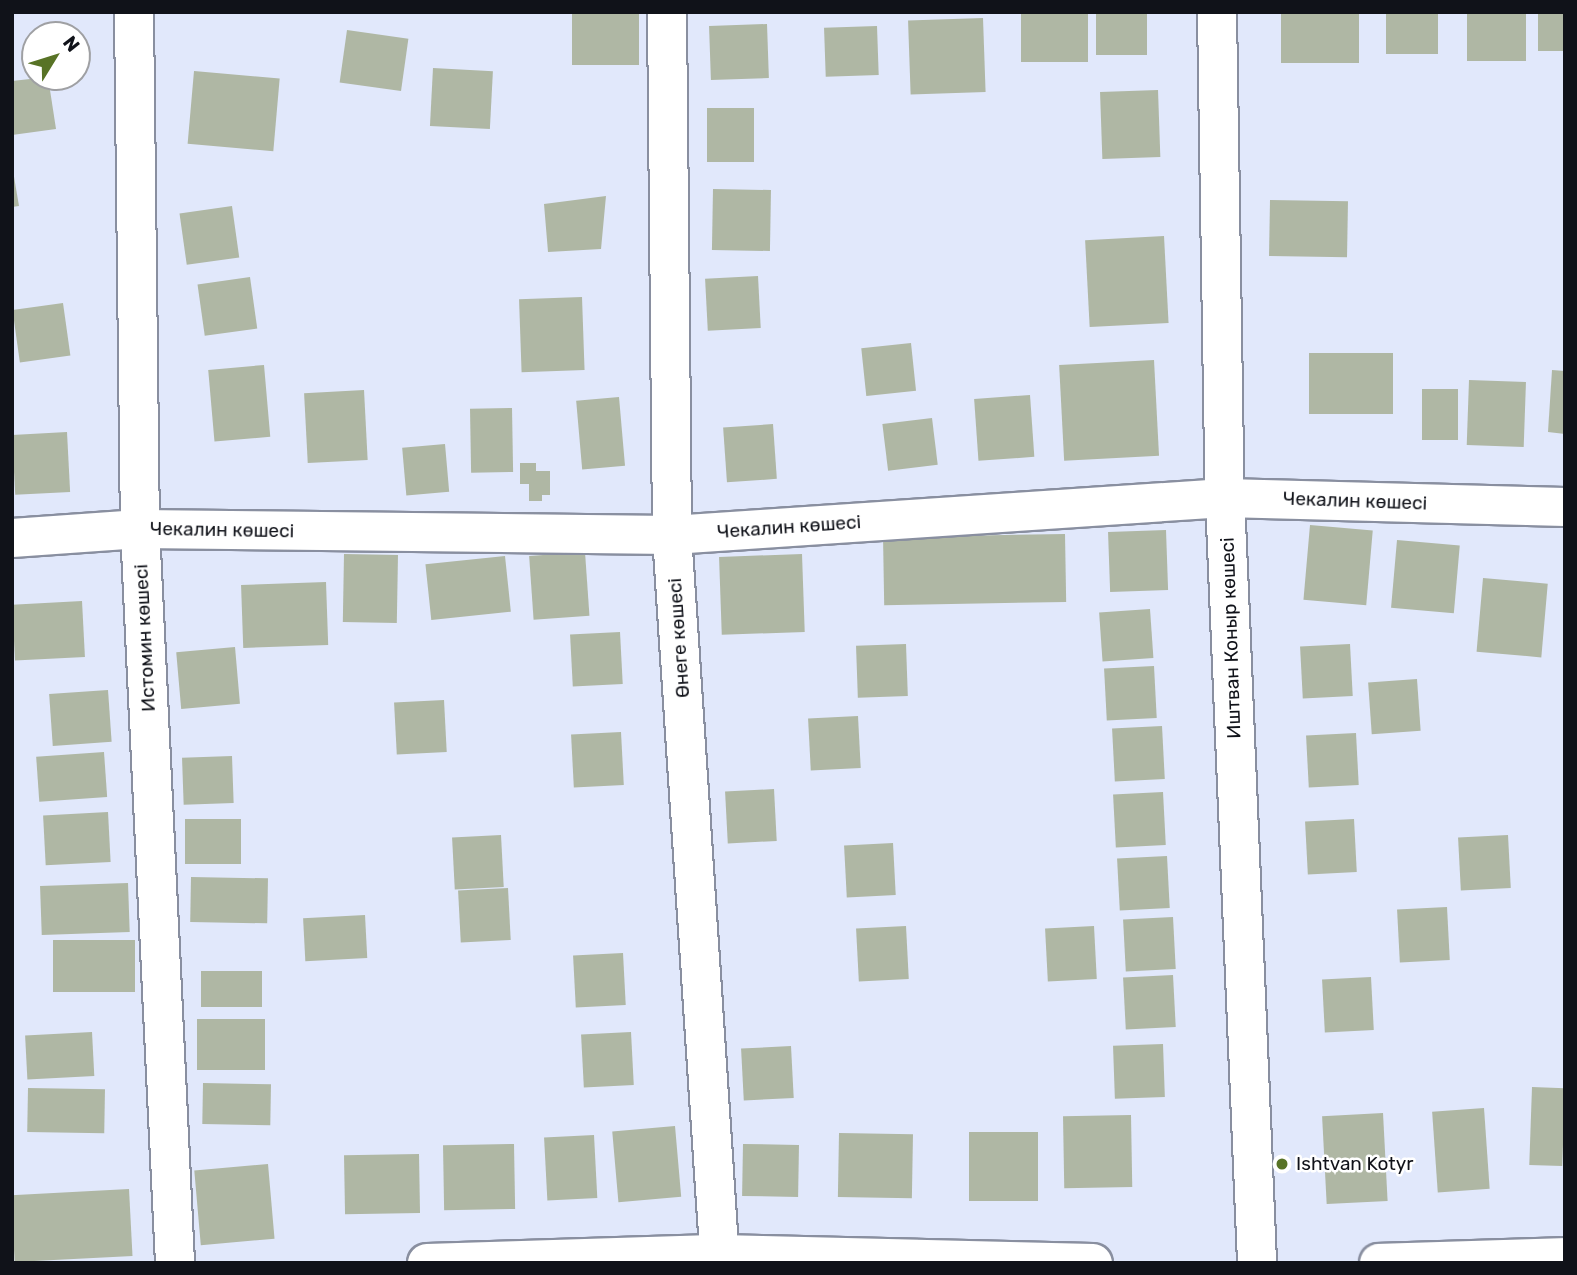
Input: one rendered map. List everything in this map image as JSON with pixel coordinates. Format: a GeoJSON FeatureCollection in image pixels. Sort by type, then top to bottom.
{"type":"FeatureCollection","features":[{"type":"Feature","properties":{"kind":"street","name":"Истомин көшесі"},"geometry":{"type":"LineString","coordinates":[[134,12],[140,529],[175,1263]]}},
{"type":"Feature","properties":{"kind":"street","name":"Өнеге көшесі"},"geometry":{"type":"LineString","coordinates":[[667,12],[673,534],[720,1258]]}},
{"type":"Feature","properties":{"kind":"street","name":"Иштван Коныр көшесі"},"geometry":{"type":"LineString","coordinates":[[1217,12],[1225,498],[1257,1263]]}},
{"type":"Feature","properties":{"kind":"street","name":"Чекалин көшесі"},"geometry":{"type":"LineString","coordinates":[[12,538],[140,529],[673,534],[1225,498],[1565,508]]}},
{"type":"Feature","properties":{"kind":"street"},"geometry":{"type":"LineString","coordinates":[[1379,1263],[1565,1257]]}},
{"type":"Feature","properties":{"kind":"street"},"geometry":{"type":"LineString","coordinates":[[427,1263],[720,1258],[1093,1263]]}},
{"type":"Feature","properties":{"kind":"building"},"geometry":{"type":"Polygon","coordinates":[[[572,12],[639,12],[639,65],[572,65],[572,12]]]}},
{"type":"Feature","properties":{"kind":"building"},"geometry":{"type":"Polygon","coordinates":[[[1021,12],[1088,12],[1088,62],[1021,62],[1021,12]]]}},
{"type":"Feature","properties":{"kind":"building"},"geometry":{"type":"Polygon","coordinates":[[[1096,12],[1147,12],[1147,55],[1096,55],[1096,12]]]}},
{"type":"Feature","properties":{"kind":"building"},"geometry":{"type":"Polygon","coordinates":[[[1281,12],[1359,12],[1359,63],[1281,63],[1281,12]]]}},
{"type":"Feature","properties":{"kind":"building"},"geometry":{"type":"Polygon","coordinates":[[[1386,12],[1438,12],[1438,54],[1386,54],[1386,12]]]}},
{"type":"Feature","properties":{"kind":"building"},"geometry":{"type":"Polygon","coordinates":[[[1467,12],[1526,12],[1526,61],[1467,61],[1467,12]]]}},
{"type":"Feature","properties":{"kind":"building"},"geometry":{"type":"Polygon","coordinates":[[[1538,12],[1565,12],[1565,51],[1538,51],[1538,12]]]}},
{"type":"Feature","properties":{"kind":"building"},"geometry":{"type":"Polygon","coordinates":[[[983,18],[986,92],[911,95],[908,21],[983,18]]]}},
{"type":"Feature","properties":{"kind":"building"},"geometry":{"type":"Polygon","coordinates":[[[767,24],[769,78],[711,80],[709,26],[767,24]]]}},
{"type":"Feature","properties":{"kind":"building"},"geometry":{"type":"Polygon","coordinates":[[[877,26],[879,75],[826,77],[824,28],[877,26]]]}},
{"type":"Feature","properties":{"kind":"building"},"geometry":{"type":"Polygon","coordinates":[[[347,30],[408,39],[401,91],[340,82],[347,30]]]}},
{"type":"Feature","properties":{"kind":"building"},"geometry":{"type":"Polygon","coordinates":[[[433,68],[493,71],[490,129],[430,126],[433,68]]]}},
{"type":"Feature","properties":{"kind":"building"},"geometry":{"type":"Polygon","coordinates":[[[194,71],[280,78],[273,151],[188,144],[194,71]]]}},
{"type":"Feature","properties":{"kind":"building"},"geometry":{"type":"Polygon","coordinates":[[[21,80],[21,91],[50,91],[56,129],[12,135],[12,81],[21,80]]]}},
{"type":"Feature","properties":{"kind":"building"},"geometry":{"type":"Polygon","coordinates":[[[1158,90],[1160,157],[1102,159],[1100,92],[1158,90]]]}},
{"type":"Feature","properties":{"kind":"building"},"geometry":{"type":"Polygon","coordinates":[[[707,108],[754,108],[754,162],[707,162],[707,108]]]}},
{"type":"Feature","properties":{"kind":"building"},"geometry":{"type":"Polygon","coordinates":[[[12,165],[19,206],[12,207],[12,165]]]}},
{"type":"Feature","properties":{"kind":"building"},"geometry":{"type":"Polygon","coordinates":[[[713,189],[771,190],[770,251],[712,250],[713,189]]]}},
{"type":"Feature","properties":{"kind":"building"},"geometry":{"type":"Polygon","coordinates":[[[606,196],[601,249],[548,252],[544,204],[606,196]]]}},
{"type":"Feature","properties":{"kind":"building"},"geometry":{"type":"Polygon","coordinates":[[[1270,200],[1348,201],[1347,257],[1269,256],[1270,200]]]}},
{"type":"Feature","properties":{"kind":"building"},"geometry":{"type":"Polygon","coordinates":[[[232,206],[239,257],[187,265],[180,213],[232,206]]]}},
{"type":"Feature","properties":{"kind":"building"},"geometry":{"type":"Polygon","coordinates":[[[1164,236],[1169,323],[1090,327],[1085,240],[1164,236]]]}},
{"type":"Feature","properties":{"kind":"building"},"geometry":{"type":"Polygon","coordinates":[[[758,276],[761,328],[708,331],[705,279],[758,276]]]}},
{"type":"Feature","properties":{"kind":"building"},"geometry":{"type":"Polygon","coordinates":[[[250,277],[257,328],[205,336],[198,284],[250,277]]]}},
{"type":"Feature","properties":{"kind":"building"},"geometry":{"type":"Polygon","coordinates":[[[582,297],[585,370],[522,372],[519,299],[582,297]]]}},
{"type":"Feature","properties":{"kind":"building"},"geometry":{"type":"Polygon","coordinates":[[[63,303],[70,355],[20,363],[12,310],[63,303]]]}},
{"type":"Feature","properties":{"kind":"building"},"geometry":{"type":"Polygon","coordinates":[[[911,343],[916,391],[866,396],[861,348],[911,343]]]}},
{"type":"Feature","properties":{"kind":"building"},"geometry":{"type":"Polygon","coordinates":[[[1309,353],[1393,353],[1393,414],[1309,414],[1309,353]]]}},
{"type":"Feature","properties":{"kind":"building"},"geometry":{"type":"Polygon","coordinates":[[[1154,360],[1159,456],[1064,461],[1059,365],[1154,360]]]}},
{"type":"Feature","properties":{"kind":"building"},"geometry":{"type":"Polygon","coordinates":[[[264,365],[270,437],[214,442],[208,370],[264,365]]]}},
{"type":"Feature","properties":{"kind":"building"},"geometry":{"type":"Polygon","coordinates":[[[1552,370],[1565,371],[1565,434],[1548,432],[1552,370]]]}},
{"type":"Feature","properties":{"kind":"building"},"geometry":{"type":"Polygon","coordinates":[[[1469,380],[1526,382],[1524,447],[1467,445],[1469,380]]]}},
{"type":"Feature","properties":{"kind":"building"},"geometry":{"type":"Polygon","coordinates":[[[1422,389],[1458,389],[1458,440],[1422,440],[1422,389]]]}},
{"type":"Feature","properties":{"kind":"building"},"geometry":{"type":"Polygon","coordinates":[[[364,390],[368,460],[308,463],[304,393],[364,390]]]}},
{"type":"Feature","properties":{"kind":"building"},"geometry":{"type":"Polygon","coordinates":[[[1030,395],[1034,457],[978,461],[974,399],[1030,395]]]}},
{"type":"Feature","properties":{"kind":"building"},"geometry":{"type":"Polygon","coordinates":[[[619,397],[625,466],[582,469],[576,401],[619,397]]]}},
{"type":"Feature","properties":{"kind":"building"},"geometry":{"type":"Polygon","coordinates":[[[512,408],[513,472],[471,473],[470,409],[512,408]]]}},
{"type":"Feature","properties":{"kind":"building"},"geometry":{"type":"Polygon","coordinates":[[[932,418],[938,465],[888,471],[882,424],[932,418]]]}},
{"type":"Feature","properties":{"kind":"building"},"geometry":{"type":"Polygon","coordinates":[[[773,424],[777,479],[727,482],[723,427],[773,424]]]}},
{"type":"Feature","properties":{"kind":"building"},"geometry":{"type":"Polygon","coordinates":[[[67,432],[70,492],[15,495],[12,435],[67,432]]]}},
{"type":"Feature","properties":{"kind":"building"},"geometry":{"type":"Polygon","coordinates":[[[445,444],[449,492],[406,496],[402,448],[445,444]]]}},
{"type":"Feature","properties":{"kind":"building"},"geometry":{"type":"Polygon","coordinates":[[[520,463],[536,463],[536,471],[550,471],[550,495],[542,495],[542,501],[529,501],[529,484],[520,484],[520,463]]]}},
{"type":"Feature","properties":{"kind":"building"},"geometry":{"type":"Polygon","coordinates":[[[1310,525],[1373,530],[1366,605],[1303,600],[1310,525]]]}},
{"type":"Feature","properties":{"kind":"building"},"geometry":{"type":"Polygon","coordinates":[[[1166,530],[1168,590],[1110,592],[1108,532],[1166,530]]]}},
{"type":"Feature","properties":{"kind":"building"},"geometry":{"type":"Polygon","coordinates":[[[1065,534],[1066,602],[884,605],[883,537],[1065,534]]]}},
{"type":"Feature","properties":{"kind":"building"},"geometry":{"type":"Polygon","coordinates":[[[1397,540],[1460,545],[1454,613],[1391,608],[1397,540]]]}},
{"type":"Feature","properties":{"kind":"building"},"geometry":{"type":"Polygon","coordinates":[[[585,552],[589,616],[534,620],[529,556],[585,552]]]}},
{"type":"Feature","properties":{"kind":"building"},"geometry":{"type":"Polygon","coordinates":[[[344,554],[398,555],[397,623],[343,622],[344,554]]]}},
{"type":"Feature","properties":{"kind":"building"},"geometry":{"type":"Polygon","coordinates":[[[802,554],[805,632],[722,635],[719,557],[802,554]]]}},
{"type":"Feature","properties":{"kind":"building"},"geometry":{"type":"Polygon","coordinates":[[[505,556],[511,612],[431,620],[425,564],[505,556]]]}},
{"type":"Feature","properties":{"kind":"building"},"geometry":{"type":"Polygon","coordinates":[[[1483,578],[1548,584],[1541,657],[1477,652],[1483,578]]]}},
{"type":"Feature","properties":{"kind":"building"},"geometry":{"type":"Polygon","coordinates":[[[326,582],[328,645],[243,648],[241,585],[326,582]]]}},
{"type":"Feature","properties":{"kind":"building"},"geometry":{"type":"Polygon","coordinates":[[[82,601],[85,657],[15,661],[12,605],[82,601]]]}},
{"type":"Feature","properties":{"kind":"building"},"geometry":{"type":"Polygon","coordinates":[[[1150,609],[1153,658],[1103,661],[1099,613],[1150,609]]]}},
{"type":"Feature","properties":{"kind":"building"},"geometry":{"type":"Polygon","coordinates":[[[620,632],[623,684],[573,687],[570,635],[620,632]]]}},
{"type":"Feature","properties":{"kind":"building"},"geometry":{"type":"Polygon","coordinates":[[[906,644],[908,696],[858,698],[856,646],[906,644]]]}},
{"type":"Feature","properties":{"kind":"building"},"geometry":{"type":"Polygon","coordinates":[[[1350,644],[1353,696],[1303,699],[1300,647],[1350,644]]]}},
{"type":"Feature","properties":{"kind":"building"},"geometry":{"type":"Polygon","coordinates":[[[235,647],[240,704],[181,709],[176,652],[235,647]]]}},
{"type":"Feature","properties":{"kind":"building"},"geometry":{"type":"Polygon","coordinates":[[[1154,666],[1157,718],[1107,721],[1104,669],[1154,666]]]}},
{"type":"Feature","properties":{"kind":"building"},"geometry":{"type":"Polygon","coordinates":[[[1417,679],[1421,731],[1372,734],[1368,682],[1417,679]]]}},
{"type":"Feature","properties":{"kind":"building"},"geometry":{"type":"Polygon","coordinates":[[[108,690],[112,742],[53,746],[49,694],[108,690]]]}},
{"type":"Feature","properties":{"kind":"building"},"geometry":{"type":"Polygon","coordinates":[[[444,700],[447,752],[397,755],[394,703],[444,700]]]}},
{"type":"Feature","properties":{"kind":"building"},"geometry":{"type":"Polygon","coordinates":[[[858,716],[861,768],[811,771],[808,719],[858,716]]]}},
{"type":"Feature","properties":{"kind":"building"},"geometry":{"type":"Polygon","coordinates":[[[1162,726],[1165,779],[1115,782],[1112,729],[1162,726]]]}},
{"type":"Feature","properties":{"kind":"building"},"geometry":{"type":"Polygon","coordinates":[[[621,732],[624,785],[574,788],[571,735],[621,732]]]}},
{"type":"Feature","properties":{"kind":"building"},"geometry":{"type":"Polygon","coordinates":[[[1356,733],[1359,785],[1309,788],[1306,736],[1356,733]]]}},
{"type":"Feature","properties":{"kind":"building"},"geometry":{"type":"Polygon","coordinates":[[[104,752],[107,797],[39,802],[36,757],[104,752]]]}},
{"type":"Feature","properties":{"kind":"building"},"geometry":{"type":"Polygon","coordinates":[[[232,756],[234,803],[184,805],[182,758],[232,756]]]}},
{"type":"Feature","properties":{"kind":"building"},"geometry":{"type":"Polygon","coordinates":[[[774,789],[777,841],[728,843],[725,792],[774,789]]]}},
{"type":"Feature","properties":{"kind":"building"},"geometry":{"type":"Polygon","coordinates":[[[1163,792],[1166,845],[1116,848],[1113,795],[1163,792]]]}},
{"type":"Feature","properties":{"kind":"building"},"geometry":{"type":"Polygon","coordinates":[[[108,812],[111,862],[46,865],[43,815],[108,812]]]}},
{"type":"Feature","properties":{"kind":"building"},"geometry":{"type":"Polygon","coordinates":[[[185,819],[241,819],[241,864],[185,864],[185,819]]]}},
{"type":"Feature","properties":{"kind":"building"},"geometry":{"type":"Polygon","coordinates":[[[1354,819],[1357,872],[1308,874],[1305,822],[1354,819]]]}},
{"type":"Feature","properties":{"kind":"building"},"geometry":{"type":"Polygon","coordinates":[[[501,835],[504,887],[455,889],[452,838],[501,835]]]}},
{"type":"Feature","properties":{"kind":"building"},"geometry":{"type":"Polygon","coordinates":[[[1508,835],[1511,888],[1461,891],[1458,838],[1508,835]]]}},
{"type":"Feature","properties":{"kind":"building"},"geometry":{"type":"Polygon","coordinates":[[[893,843],[896,895],[847,897],[844,846],[893,843]]]}},
{"type":"Feature","properties":{"kind":"building"},"geometry":{"type":"Polygon","coordinates":[[[1167,856],[1170,908],[1120,911],[1117,859],[1167,856]]]}},
{"type":"Feature","properties":{"kind":"building"},"geometry":{"type":"Polygon","coordinates":[[[191,877],[268,878],[267,923],[190,922],[191,877]]]}},
{"type":"Feature","properties":{"kind":"building"},"geometry":{"type":"Polygon","coordinates":[[[128,883],[130,932],[42,935],[40,886],[128,883]]]}},
{"type":"Feature","properties":{"kind":"building"},"geometry":{"type":"Polygon","coordinates":[[[508,888],[511,940],[461,943],[458,891],[508,888]]]}},
{"type":"Feature","properties":{"kind":"building"},"geometry":{"type":"Polygon","coordinates":[[[1447,907],[1450,960],[1400,963],[1397,910],[1447,907]]]}},
{"type":"Feature","properties":{"kind":"building"},"geometry":{"type":"Polygon","coordinates":[[[365,915],[367,958],[305,961],[303,918],[365,915]]]}},
{"type":"Feature","properties":{"kind":"building"},"geometry":{"type":"Polygon","coordinates":[[[1173,917],[1176,969],[1126,972],[1123,920],[1173,917]]]}},
{"type":"Feature","properties":{"kind":"building"},"geometry":{"type":"Polygon","coordinates":[[[906,926],[909,979],[859,982],[856,929],[906,926]]]}},
{"type":"Feature","properties":{"kind":"building"},"geometry":{"type":"Polygon","coordinates":[[[1094,926],[1097,979],[1048,981],[1045,929],[1094,926]]]}},
{"type":"Feature","properties":{"kind":"building"},"geometry":{"type":"Polygon","coordinates":[[[53,940],[135,940],[135,992],[53,992],[53,940]]]}},
{"type":"Feature","properties":{"kind":"building"},"geometry":{"type":"Polygon","coordinates":[[[623,953],[626,1005],[576,1008],[573,956],[623,953]]]}},
{"type":"Feature","properties":{"kind":"building"},"geometry":{"type":"Polygon","coordinates":[[[201,971],[262,971],[262,1007],[201,1007],[201,971]]]}},
{"type":"Feature","properties":{"kind":"building"},"geometry":{"type":"Polygon","coordinates":[[[1173,975],[1176,1027],[1126,1030],[1123,978],[1173,975]]]}},
{"type":"Feature","properties":{"kind":"building"},"geometry":{"type":"Polygon","coordinates":[[[1371,977],[1374,1030],[1325,1032],[1322,980],[1371,977]]]}},
{"type":"Feature","properties":{"kind":"building"},"geometry":{"type":"Polygon","coordinates":[[[197,1019],[265,1019],[265,1070],[197,1070],[197,1019]]]}},
{"type":"Feature","properties":{"kind":"building"},"geometry":{"type":"Polygon","coordinates":[[[92,1032],[94,1076],[27,1079],[25,1036],[92,1032]]]}},
{"type":"Feature","properties":{"kind":"building"},"geometry":{"type":"Polygon","coordinates":[[[631,1032],[634,1085],[584,1088],[581,1035],[631,1032]]]}},
{"type":"Feature","properties":{"kind":"building"},"geometry":{"type":"Polygon","coordinates":[[[1163,1044],[1165,1097],[1115,1099],[1113,1046],[1163,1044]]]}},
{"type":"Feature","properties":{"kind":"building"},"geometry":{"type":"Polygon","coordinates":[[[791,1046],[794,1098],[744,1101],[741,1049],[791,1046]]]}},
{"type":"Feature","properties":{"kind":"building"},"geometry":{"type":"Polygon","coordinates":[[[203,1083],[271,1084],[270,1125],[202,1124],[203,1083]]]}},
{"type":"Feature","properties":{"kind":"building"},"geometry":{"type":"Polygon","coordinates":[[[1532,1087],[1565,1088],[1562,1166],[1529,1165],[1532,1087]]]}},
{"type":"Feature","properties":{"kind":"building"},"geometry":{"type":"Polygon","coordinates":[[[28,1088],[105,1089],[104,1133],[27,1132],[28,1088]]]}},
{"type":"Feature","properties":{"kind":"building"},"geometry":{"type":"Polygon","coordinates":[[[1484,1108],[1490,1189],[1438,1192],[1432,1112],[1484,1108]]]}},
{"type":"Feature","properties":{"kind":"building"},"geometry":{"type":"Polygon","coordinates":[[[1383,1113],[1388,1201],[1327,1204],[1322,1116],[1383,1113]]]}},
{"type":"Feature","properties":{"kind":"building"},"geometry":{"type":"Polygon","coordinates":[[[1131,1115],[1132,1187],[1064,1188],[1063,1116],[1131,1115]]]}},
{"type":"Feature","properties":{"kind":"building"},"geometry":{"type":"Polygon","coordinates":[[[675,1126],[681,1197],[618,1202],[612,1131],[675,1126]]]}},
{"type":"Feature","properties":{"kind":"building"},"geometry":{"type":"Polygon","coordinates":[[[969,1132],[1038,1132],[1038,1201],[969,1201],[969,1132]]]}},
{"type":"Feature","properties":{"kind":"building"},"geometry":{"type":"Polygon","coordinates":[[[839,1133],[913,1134],[912,1198],[838,1197],[839,1133]]]}},
{"type":"Feature","properties":{"kind":"building"},"geometry":{"type":"Polygon","coordinates":[[[594,1135],[597,1198],[547,1201],[544,1138],[594,1135]]]}},
{"type":"Feature","properties":{"kind":"building"},"geometry":{"type":"Polygon","coordinates":[[[514,1144],[515,1209],[444,1210],[443,1145],[514,1144]]]}},
{"type":"Feature","properties":{"kind":"building"},"geometry":{"type":"Polygon","coordinates":[[[743,1144],[799,1145],[798,1197],[742,1196],[743,1144]]]}},
{"type":"Feature","properties":{"kind":"building"},"geometry":{"type":"Polygon","coordinates":[[[419,1154],[420,1213],[345,1214],[344,1155],[419,1154]]]}},
{"type":"Feature","properties":{"kind":"building"},"geometry":{"type":"Polygon","coordinates":[[[268,1164],[275,1239],[201,1245],[194,1170],[268,1164]]]}},
{"type":"Feature","properties":{"kind":"building"},"geometry":{"type":"Polygon","coordinates":[[[129,1189],[133,1256],[15,1262],[12,1195],[129,1189]]]}},
{"type":"Feature","properties":{"kind":"place","name":"Ishtvan Kotyr"},"geometry":{"type":"Point","coordinates":[1282,1164]}}]}
